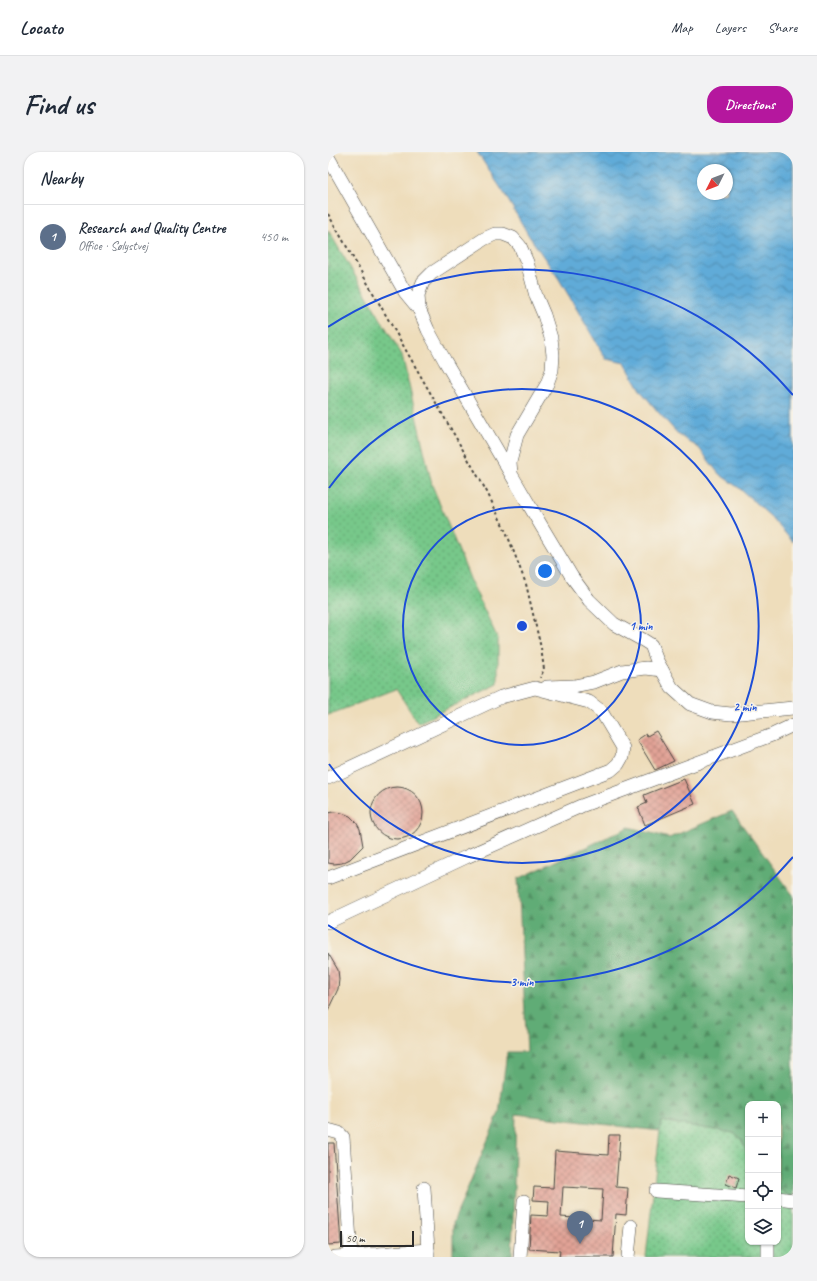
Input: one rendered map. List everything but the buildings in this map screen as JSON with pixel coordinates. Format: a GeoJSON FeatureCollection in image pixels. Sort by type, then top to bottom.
{"type":"FeatureCollection","features":[{"type":"Feature","properties":{"kind":"street"},"geometry":{"type":"LineString","coordinates":[[328,156],[405,292],[419,309],[428,330],[445,361],[553,546],[572,577],[589,600],[614,624],[651,646],[672,688],[690,704],[712,712],[731,714],[767,709],[793,708]]}},
{"type":"Feature","properties":{"kind":"street"},"geometry":{"type":"LineString","coordinates":[[419,309],[418,295],[423,282],[432,273],[478,243],[495,234],[502,234],[513,238],[520,246],[527,262],[536,296],[551,338],[553,355],[552,370],[548,384],[517,434],[510,462],[511,474]]}},
{"type":"Feature","properties":{"kind":"street"},"geometry":{"type":"LineString","coordinates":[[328,778],[501,697],[535,688],[574,686],[594,682],[622,671],[646,668],[662,670]]}},
{"type":"Feature","properties":{"kind":"street"},"geometry":{"type":"LineString","coordinates":[[328,878],[610,770],[618,764],[622,757],[623,748],[601,711],[589,702],[535,688]]}},
{"type":"Feature","properties":{"kind":"street"},"geometry":{"type":"LineString","coordinates":[[328,922],[466,857],[581,806],[772,735],[793,725]]}},
{"type":"Feature","properties":{"kind":"street"},"geometry":{"type":"LineString","coordinates":[[328,1130],[339,1133],[343,1137],[351,1256]]}},
{"type":"Feature","properties":{"kind":"street"},"geometry":{"type":"LineString","coordinates":[[335,1257],[428,1254],[424,1188]]}},
{"type":"Feature","properties":{"kind":"street"},"geometry":{"type":"LineString","coordinates":[[656,1191],[745,1197]]}},
{"type":"Feature","properties":{"kind":"street"},"geometry":{"type":"LineString","coordinates":[[781,1198],[793,1200]]}},
{"type":"Feature","properties":{"kind":"street"},"geometry":{"type":"LineString","coordinates":[[520,1257],[524,1201]]}},
{"type":"Feature","properties":{"kind":"street"},"geometry":{"type":"LineString","coordinates":[[628,1257],[631,1226]]}},
{"type":"Feature","properties":{"kind":"street"},"geometry":{"type":"LineString","coordinates":[[768,1245],[768,1257]]}},
{"type":"Feature","properties":{"kind":"path"},"geometry":{"type":"LineString","coordinates":[[328,214],[488,492],[508,534],[526,584],[541,648],[544,669],[535,688]]}},
{"type":"Feature","properties":{"kind":"green space"},"geometry":{"type":"Polygon","coordinates":[[[328,230],[402,355],[432,485],[473,586],[498,639],[498,684],[418,723],[396,689],[328,715],[328,230]]]}},
{"type":"Feature","properties":{"kind":"green space"},"geometry":{"type":"Polygon","coordinates":[[[732,811],[793,895],[793,1199],[781,1190],[781,1101],[745,1101],[745,1148],[742,1140],[734,1133],[661,1121],[660,1131],[516,1114],[512,1257],[453,1257],[453,1223],[499,1113],[507,1052],[527,1052],[518,879],[629,827],[669,838],[732,811]]]}},
{"type":"Feature","properties":{"kind":"green space"},"geometry":{"type":"Polygon","coordinates":[[[661,1121],[734,1133],[742,1140],[745,1148],[745,1245],[781,1245],[781,1190],[793,1199],[793,1257],[646,1257],[661,1121]]]}},
{"type":"Feature","properties":{"kind":"water"},"geometry":{"type":"Polygon","coordinates":[[[477,152],[793,152],[793,542],[770,516],[739,488],[719,474],[699,448],[679,435],[640,390],[625,363],[606,359],[559,279],[529,236],[504,193],[477,152]]]}},
{"type":"Feature","properties":{"kind":"place","name":"Research and Quality Centre"},"geometry":{"type":"Point","coordinates":[580,1244]}}]}
